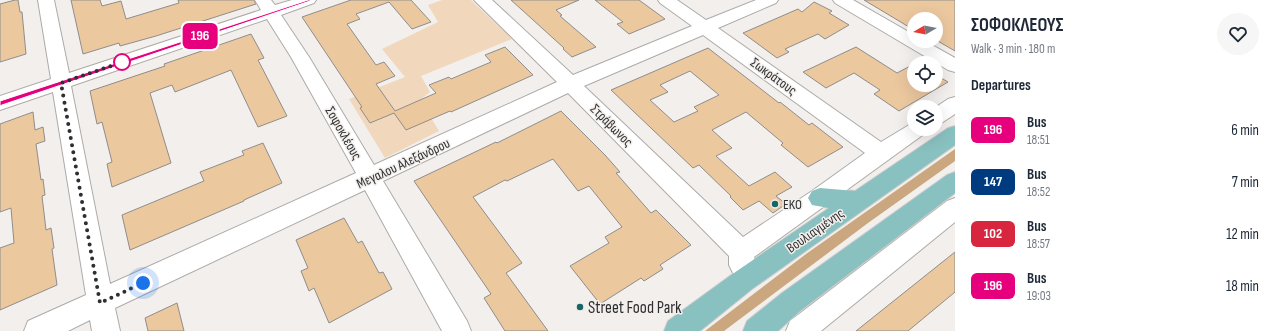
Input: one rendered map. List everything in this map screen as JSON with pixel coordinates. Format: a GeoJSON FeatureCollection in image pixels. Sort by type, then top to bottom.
{"type":"FeatureCollection","features":[{"type":"Feature","properties":{"kind":"main road","name":"Βουλιαγμένης"},"geometry":{"type":"LineString","coordinates":[[678,331],[743,281],[955,134]]}},
{"type":"Feature","properties":{"kind":"main road"},"geometry":{"type":"LineString","coordinates":[[757,331],[791,302],[955,181]]}},
{"type":"Feature","properties":{"kind":"main road"},"geometry":{"type":"LineString","coordinates":[[820,198],[857,201]]}},
{"type":"Feature","properties":{"kind":"street"},"geometry":{"type":"LineString","coordinates":[[46,0],[106,331]]}},
{"type":"Feature","properties":{"kind":"street"},"geometry":{"type":"LineString","coordinates":[[0,103],[61,83],[267,6],[308,0]]}},
{"type":"Feature","properties":{"kind":"street","name":"Στράβωνος"},"geometry":{"type":"LineString","coordinates":[[482,0],[741,252]]}},
{"type":"Feature","properties":{"kind":"street","name":"Σωκράτους"},"geometry":{"type":"LineString","coordinates":[[666,0],[881,153]]}},
{"type":"Feature","properties":{"kind":"street","name":"Μεγαλου Αλεξάνδρου"},"geometry":{"type":"LineString","coordinates":[[38,331],[570,84],[770,0]]}},
{"type":"Feature","properties":{"kind":"street"},"geometry":{"type":"LineString","coordinates":[[841,0],[955,66]]}},
{"type":"Feature","properties":{"kind":"street","name":"Σοφοκλέους"},"geometry":{"type":"LineString","coordinates":[[267,6],[300,57],[457,331]]}},
{"type":"Feature","properties":{"kind":"street"},"geometry":{"type":"LineString","coordinates":[[943,112],[955,104]]}},
{"type":"Feature","properties":{"kind":"street"},"geometry":{"type":"LineString","coordinates":[[743,281],[741,252],[907,136]]}},
{"type":"Feature","properties":{"kind":"street"},"geometry":{"type":"LineString","coordinates":[[811,328],[955,208]]}},
{"type":"Feature","properties":{"kind":"shaded area"},"geometry":{"type":"Polygon","coordinates":[[[442,0],[471,0],[512,39],[421,76],[430,92],[420,100],[439,131],[385,158],[349,99],[405,77],[382,49],[438,22],[428,5],[442,0]]]}},
{"type":"Feature","properties":{"kind":"shaded area"},"geometry":{"type":"Polygon","coordinates":[[[955,149],[955,161],[868,223],[724,331],[705,331],[806,254],[955,149]]]}},
{"type":"Feature","properties":{"kind":"building"},"geometry":{"type":"Polygon","coordinates":[[[18,0],[20,12],[22,12],[26,54],[0,62],[0,4],[18,0]]]}},
{"type":"Feature","properties":{"kind":"building"},"geometry":{"type":"Polygon","coordinates":[[[71,0],[100,0],[102,6],[121,1],[126,19],[179,3],[178,0],[254,0],[256,4],[156,36],[120,46],[119,43],[83,54],[71,0]]]}},
{"type":"Feature","properties":{"kind":"building"},"geometry":{"type":"Polygon","coordinates":[[[351,0],[411,0],[431,22],[412,29],[389,2],[356,14],[360,19],[347,24],[376,65],[384,62],[395,76],[376,84],[395,111],[436,93],[429,85],[449,77],[451,79],[491,62],[485,55],[505,47],[533,75],[451,112],[450,111],[406,130],[394,113],[370,123],[360,108],[362,107],[302,17],[351,0]]]}},
{"type":"Feature","properties":{"kind":"building"},"geometry":{"type":"Polygon","coordinates":[[[511,0],[579,0],[556,10],[562,15],[560,16],[596,47],[572,57],[511,0]]]}},
{"type":"Feature","properties":{"kind":"building"},"geometry":{"type":"Polygon","coordinates":[[[595,0],[639,0],[665,19],[629,34],[617,24],[623,22],[595,0]]]}},
{"type":"Feature","properties":{"kind":"building"},"geometry":{"type":"Polygon","coordinates":[[[864,0],[955,0],[955,51],[943,44],[943,12],[907,12],[907,26],[864,0]]]}},
{"type":"Feature","properties":{"kind":"building"},"geometry":{"type":"Polygon","coordinates":[[[814,2],[832,11],[829,13],[849,25],[825,39],[818,34],[785,49],[789,52],[777,58],[743,33],[798,9],[802,12],[814,2]]]}},
{"type":"Feature","properties":{"kind":"building"},"geometry":{"type":"Polygon","coordinates":[[[251,34],[264,58],[258,60],[287,116],[258,127],[231,70],[175,92],[172,85],[150,93],[171,163],[112,187],[107,164],[112,162],[102,122],[97,124],[90,91],[165,66],[164,64],[251,34]]]}},
{"type":"Feature","properties":{"kind":"building"},"geometry":{"type":"Polygon","coordinates":[[[856,47],[897,73],[907,68],[907,92],[931,92],[918,100],[907,100],[907,106],[899,111],[874,94],[880,90],[854,73],[826,88],[803,72],[856,47]]]}},
{"type":"Feature","properties":{"kind":"building"},"geometry":{"type":"Polygon","coordinates":[[[708,48],[809,125],[812,123],[843,147],[808,167],[781,145],[783,143],[746,112],[712,130],[732,148],[716,156],[749,186],[775,172],[792,187],[776,196],[786,204],[773,213],[759,201],[743,210],[730,197],[731,196],[699,165],[693,168],[611,90],[708,48]],[[690,71],[660,85],[668,92],[650,100],[674,122],[698,111],[694,107],[719,95],[690,71]]]}},
{"type":"Feature","properties":{"kind":"building"},"geometry":{"type":"Polygon","coordinates":[[[943,79],[948,82],[943,85],[943,79]]]}},
{"type":"Feature","properties":{"kind":"building"},"geometry":{"type":"Polygon","coordinates":[[[561,111],[620,172],[616,173],[651,213],[656,210],[691,245],[660,265],[663,269],[644,281],[641,278],[600,304],[570,266],[609,243],[605,237],[622,227],[589,186],[578,191],[553,159],[507,181],[505,180],[473,197],[522,263],[506,273],[548,331],[505,331],[484,298],[491,294],[414,181],[496,142],[497,143],[561,111]]]}},
{"type":"Feature","properties":{"kind":"building"},"geometry":{"type":"Polygon","coordinates":[[[33,112],[35,130],[43,127],[45,141],[36,144],[41,180],[43,179],[45,195],[42,196],[46,230],[51,228],[54,248],[52,249],[57,285],[0,310],[0,248],[14,243],[11,208],[0,212],[0,124],[33,112]]]}},
{"type":"Feature","properties":{"kind":"building"},"geometry":{"type":"Polygon","coordinates":[[[263,143],[282,183],[130,250],[122,215],[204,181],[200,172],[244,155],[242,151],[263,143]]]}},
{"type":"Feature","properties":{"kind":"building"},"geometry":{"type":"Polygon","coordinates":[[[344,218],[358,243],[362,241],[379,273],[383,272],[392,289],[329,323],[314,288],[309,291],[301,271],[308,268],[296,240],[344,218]]]}},
{"type":"Feature","properties":{"kind":"building"},"geometry":{"type":"Polygon","coordinates":[[[955,252],[955,292],[908,331],[856,331],[955,252]]]}},
{"type":"Feature","properties":{"kind":"building"},"geometry":{"type":"Polygon","coordinates":[[[177,303],[184,331],[148,331],[145,318],[177,303]]]}},
{"type":"Feature","properties":{"kind":"bus line","name":"196"},"geometry":{"type":"LineString","coordinates":[[0,103],[308,0]]}},
{"type":"Feature","properties":{"kind":"place","name":"EKO"},"geometry":{"type":"Point","coordinates":[775,204]}},
{"type":"Feature","properties":{"kind":"place","name":"Street Food Park"},"geometry":{"type":"Point","coordinates":[580,307]}},
{"type":"Feature","properties":{"kind":"route"},"geometry":{"type":"LineString","coordinates":[[122,62],[61,83],[100,303],[143,283]]}}]}
